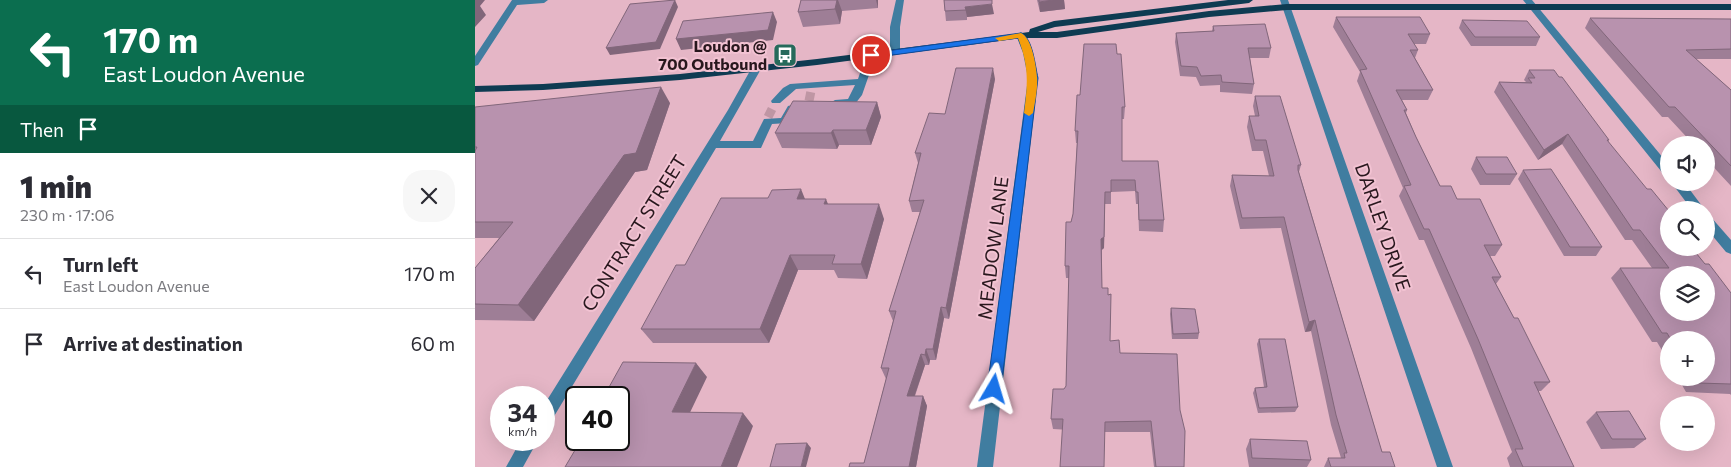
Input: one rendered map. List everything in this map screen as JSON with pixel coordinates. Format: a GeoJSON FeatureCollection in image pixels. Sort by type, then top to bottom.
{"type":"FeatureCollection","features":[{"type":"Feature","properties":{"kind":"main road"},"geometry":{"type":"LineString","coordinates":[[1021,35],[1054,24],[1249,0]]}},
{"type":"Feature","properties":{"kind":"main road"},"geometry":{"type":"LineString","coordinates":[[475,89],[573,85],[756,69],[1021,35],[1057,35],[1285,4],[1530,3],[1731,7]]}},
{"type":"Feature","properties":{"kind":"street"},"geometry":{"type":"LineString","coordinates":[[475,63],[515,2],[544,0]]}},
{"type":"Feature","properties":{"kind":"street"},"geometry":{"type":"LineString","coordinates":[[895,52],[895,28],[900,0]]}},
{"type":"Feature","properties":{"kind":"street"},"geometry":{"type":"LineString","coordinates":[[1530,3],[1660,162]]}},
{"type":"Feature","properties":{"kind":"street","name":"DARLEY DRIVE"},"geometry":{"type":"LineString","coordinates":[[1285,4],[1445,467]]}},
{"type":"Feature","properties":{"kind":"street","name":"MEADOW LANE"},"geometry":{"type":"LineString","coordinates":[[985,467],[1033,78],[1028,53],[1021,35]]}},
{"type":"Feature","properties":{"kind":"street"},"geometry":{"type":"LineString","coordinates":[[827,104],[851,102],[857,95],[871,55]]}},
{"type":"Feature","properties":{"kind":"street","name":"CONTRACT STREET"},"geometry":{"type":"LineString","coordinates":[[555,400],[713,144],[756,69]]}},
{"type":"Feature","properties":{"kind":"street"},"geometry":{"type":"LineString","coordinates":[[713,144],[757,145],[768,119],[784,120],[797,104],[775,103],[787,90],[794,86],[812,87],[862,82]]}},
{"type":"Feature","properties":{"kind":"street"},"geometry":{"type":"LineString","coordinates":[[1684,191],[1692,201]]}},
{"type":"Feature","properties":{"kind":"street"},"geometry":{"type":"LineString","coordinates":[[1715,230],[1731,249]]}},
{"type":"Feature","properties":{"kind":"street"},"geometry":{"type":"LineString","coordinates":[[514,467],[523,451]]}},
{"type":"Feature","properties":{"kind":"building"},"geometry":{"type":"Polygon","coordinates":[[[675,0],[656,42],[606,48],[630,4],[675,0]]]}},
{"type":"Feature","properties":{"kind":"building"},"geometry":{"type":"Polygon","coordinates":[[[801,0],[837,0],[835,9],[798,12],[801,0]]]}},
{"type":"Feature","properties":{"kind":"building"},"geometry":{"type":"Polygon","coordinates":[[[944,0],[992,0],[992,4],[965,7],[966,10],[945,11],[944,0]]]}},
{"type":"Feature","properties":{"kind":"building"},"geometry":{"type":"Polygon","coordinates":[[[773,12],[768,30],[676,39],[683,21],[773,12]]]}},
{"type":"Feature","properties":{"kind":"building"},"geometry":{"type":"Polygon","coordinates":[[[1336,17],[1420,17],[1430,34],[1408,34],[1418,50],[1410,50],[1433,90],[1396,90],[1407,110],[1404,110],[1440,186],[1451,186],[1457,199],[1480,199],[1502,245],[1484,245],[1501,277],[1492,277],[1514,318],[1518,318],[1550,382],[1534,382],[1574,467],[1523,467],[1515,449],[1523,449],[1478,339],[1429,229],[1424,229],[1404,186],[1411,185],[1360,70],[1367,69],[1336,17]]]}},
{"type":"Feature","properties":{"kind":"building"},"geometry":{"type":"Polygon","coordinates":[[[1590,18],[1731,19],[1731,49],[1686,50],[1731,90],[1731,166],[1715,149],[1715,136],[1703,136],[1675,107],[1669,107],[1590,18]]]}},
{"type":"Feature","properties":{"kind":"building"},"geometry":{"type":"Polygon","coordinates":[[[1462,20],[1527,21],[1540,37],[1475,37],[1462,20]]]}},
{"type":"Feature","properties":{"kind":"building"},"geometry":{"type":"Polygon","coordinates":[[[1265,24],[1271,48],[1248,48],[1254,84],[1222,82],[1221,75],[1201,76],[1197,67],[1181,66],[1176,33],[1214,31],[1213,26],[1265,24]]]}},
{"type":"Feature","properties":{"kind":"building"},"geometry":{"type":"Polygon","coordinates":[[[1084,44],[1116,44],[1117,54],[1121,54],[1125,107],[1122,107],[1122,161],[1158,161],[1164,220],[1139,220],[1138,192],[1136,192],[1135,180],[1111,180],[1111,192],[1105,192],[1104,237],[1101,239],[1102,288],[1108,288],[1108,295],[1111,294],[1110,341],[1119,340],[1120,353],[1177,354],[1180,410],[1185,431],[1184,467],[1156,467],[1151,421],[1105,422],[1104,467],[1060,467],[1063,419],[1051,419],[1053,389],[1064,389],[1066,386],[1069,266],[1065,266],[1066,222],[1071,222],[1073,214],[1078,131],[1075,131],[1077,95],[1080,95],[1084,44]]]}},
{"type":"Feature","properties":{"kind":"building"},"geometry":{"type":"Polygon","coordinates":[[[956,68],[993,68],[946,308],[941,307],[933,349],[926,349],[925,355],[921,354],[907,396],[923,396],[909,467],[849,467],[850,463],[864,463],[889,368],[881,368],[896,311],[889,311],[924,200],[909,201],[921,153],[915,153],[929,113],[945,114],[956,68]]]}},
{"type":"Feature","properties":{"kind":"building"},"geometry":{"type":"Polygon","coordinates":[[[1529,70],[1554,70],[1559,77],[1562,77],[1609,140],[1607,140],[1647,189],[1651,189],[1661,201],[1660,256],[1698,256],[1705,264],[1711,266],[1667,266],[1640,230],[1633,230],[1568,134],[1544,150],[1499,82],[1532,83],[1528,78],[1535,78],[1529,70]]]}},
{"type":"Feature","properties":{"kind":"building"},"geometry":{"type":"Polygon","coordinates":[[[661,87],[636,153],[624,155],[518,305],[475,304],[475,268],[513,222],[475,222],[475,151],[477,147],[475,147],[475,107],[661,87]]]}},
{"type":"Feature","properties":{"kind":"building"},"geometry":{"type":"Polygon","coordinates":[[[1255,96],[1280,96],[1301,165],[1298,165],[1298,170],[1382,452],[1390,452],[1395,467],[1331,467],[1328,458],[1345,458],[1344,453],[1347,453],[1336,415],[1315,320],[1309,322],[1284,217],[1242,218],[1232,175],[1274,176],[1266,140],[1255,140],[1249,116],[1259,116],[1255,96]]]}},
{"type":"Feature","properties":{"kind":"building"},"geometry":{"type":"Polygon","coordinates":[[[793,101],[877,102],[866,130],[833,130],[831,133],[775,133],[793,101]]]}},
{"type":"Feature","properties":{"kind":"building"},"geometry":{"type":"Polygon","coordinates":[[[1476,157],[1507,157],[1517,174],[1486,174],[1476,157]]]}},
{"type":"Feature","properties":{"kind":"building"},"geometry":{"type":"Polygon","coordinates":[[[1551,169],[1602,247],[1570,247],[1523,170],[1551,169]]]}},
{"type":"Feature","properties":{"kind":"building"},"geometry":{"type":"Polygon","coordinates":[[[801,189],[797,199],[826,199],[824,204],[879,204],[861,264],[832,264],[835,255],[790,255],[760,329],[641,329],[676,265],[685,265],[721,198],[768,198],[772,190],[801,189]]]}},
{"type":"Feature","properties":{"kind":"building"},"geometry":{"type":"Polygon","coordinates":[[[1620,268],[1660,268],[1660,321],[1715,321],[1715,272],[1731,293],[1731,384],[1715,384],[1715,331],[1661,331],[1620,268]]]}},
{"type":"Feature","properties":{"kind":"building"},"geometry":{"type":"Polygon","coordinates":[[[1171,308],[1195,309],[1199,333],[1173,334],[1171,308]]]}},
{"type":"Feature","properties":{"kind":"building"},"geometry":{"type":"Polygon","coordinates":[[[1259,339],[1285,339],[1298,407],[1259,408],[1255,388],[1267,387],[1259,339]]]}},
{"type":"Feature","properties":{"kind":"building"},"geometry":{"type":"Polygon","coordinates":[[[623,362],[696,363],[672,412],[743,413],[721,467],[565,467],[574,451],[630,451],[630,386],[610,386],[623,362]]]}},
{"type":"Feature","properties":{"kind":"building"},"geometry":{"type":"Polygon","coordinates":[[[1629,411],[1646,439],[1612,439],[1596,412],[1629,411]]]}},
{"type":"Feature","properties":{"kind":"building"},"geometry":{"type":"Polygon","coordinates":[[[1250,439],[1307,441],[1311,460],[1252,458],[1250,439]]]}},
{"type":"Feature","properties":{"kind":"building"},"geometry":{"type":"Polygon","coordinates":[[[807,443],[801,467],[770,467],[776,444],[807,443]]]}},
{"type":"Feature","properties":{"kind":"tunnel"},"geometry":{"type":"LineString","coordinates":[[809,101],[811,91]]}},
{"type":"Feature","properties":{"kind":"tunnel"},"geometry":{"type":"LineString","coordinates":[[768,117],[774,105]]}},
{"type":"Feature","properties":{"kind":"slow traffic"},"geometry":{"type":"LineString","coordinates":[[999,38],[1021,35],[1028,53],[1033,78],[1029,113]]}},
{"type":"Feature","properties":{"kind":"place","name":"Loudon @ 700 Outbound"},"geometry":{"type":"Point","coordinates":[785,55]}},
{"type":"Feature","properties":{"kind":"route"},"geometry":{"type":"LineString","coordinates":[[871,55],[1021,35],[1028,53],[1033,78],[994,389]]}}]}
